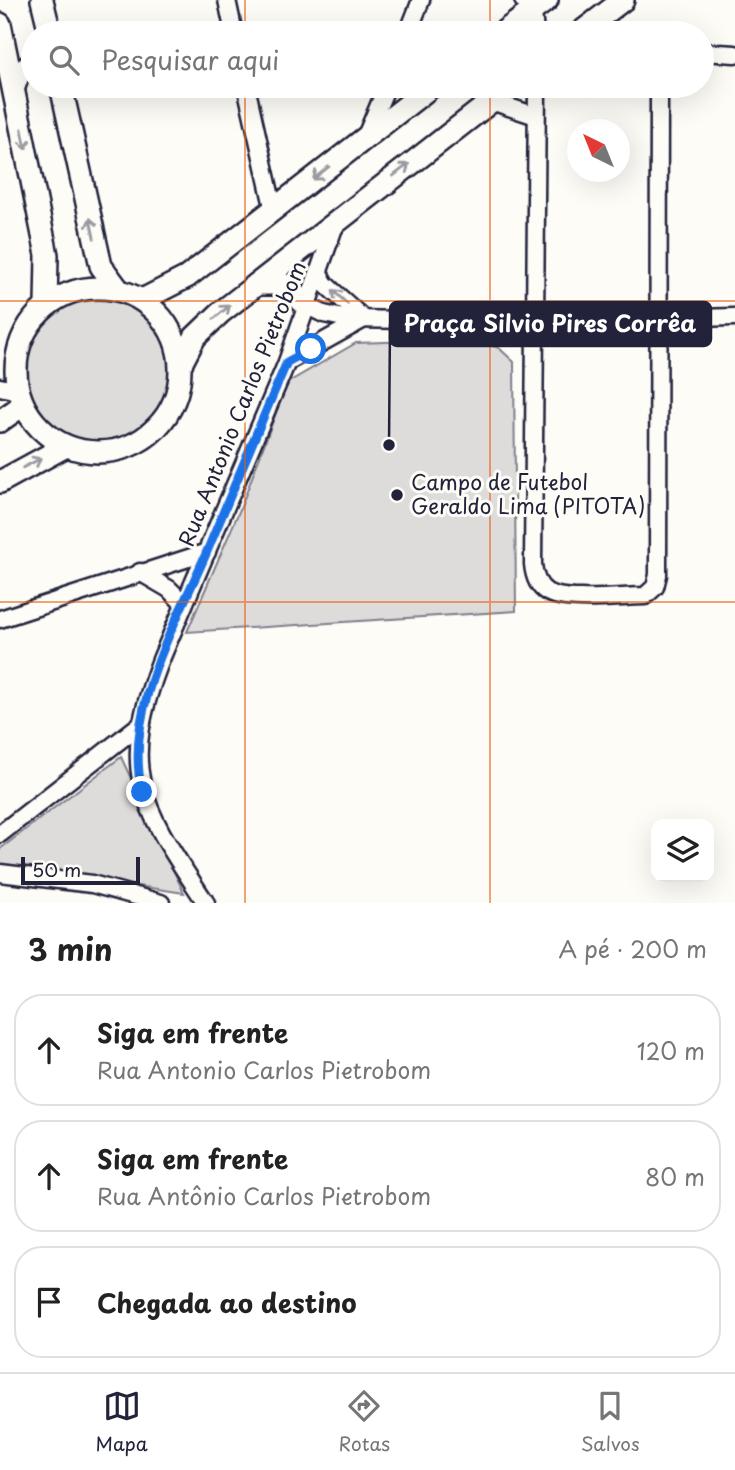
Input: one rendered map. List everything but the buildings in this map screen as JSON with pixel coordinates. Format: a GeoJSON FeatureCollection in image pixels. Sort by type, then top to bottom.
{"type":"FeatureCollection","features":[{"type":"Feature","properties":{"kind":"street"},"geometry":{"type":"LineString","coordinates":[[42,0],[47,21]]}},
{"type":"Feature","properties":{"kind":"street"},"geometry":{"type":"LineString","coordinates":[[226,0],[231,21]]}},
{"type":"Feature","properties":{"kind":"street"},"geometry":{"type":"LineString","coordinates":[[596,21],[623,0]]}},
{"type":"Feature","properties":{"kind":"street"},"geometry":{"type":"LineString","coordinates":[[413,21],[422,2]]}},
{"type":"Feature","properties":{"kind":"street"},"geometry":{"type":"LineString","coordinates":[[519,21],[534,11]]}},
{"type":"Feature","properties":{"kind":"street"},"geometry":{"type":"LineString","coordinates":[[0,24],[47,255],[46,306]]}},
{"type":"Feature","properties":{"kind":"street"},"geometry":{"type":"LineString","coordinates":[[714,53],[735,54]]}},
{"type":"Feature","properties":{"kind":"street"},"geometry":{"type":"LineString","coordinates":[[14,87],[21,72]]}},
{"type":"Feature","properties":{"kind":"street"},"geometry":{"type":"LineString","coordinates":[[64,98],[101,266],[118,289]]}},
{"type":"Feature","properties":{"kind":"street"},"geometry":{"type":"LineString","coordinates":[[249,98],[274,211]]}},
{"type":"Feature","properties":{"kind":"street"},"geometry":{"type":"LineString","coordinates":[[365,138],[382,98]]}},
{"type":"Feature","properties":{"kind":"street"},"geometry":{"type":"LineString","coordinates":[[142,300],[187,277],[417,98]]}},
{"type":"Feature","properties":{"kind":"street"},"geometry":{"type":"LineString","coordinates":[[14,394],[40,430],[66,446],[93,452],[121,449],[146,437],[166,417],[177,392],[181,365],[195,337],[337,220],[495,98]]}},
{"type":"Feature","properties":{"kind":"street"},"geometry":{"type":"LineString","coordinates":[[537,98],[533,564],[535,578],[546,592],[562,597],[645,596],[655,587],[658,575],[661,319],[659,98]]}},
{"type":"Feature","properties":{"kind":"street"},"geometry":{"type":"LineString","coordinates":[[491,101],[536,117]]}},
{"type":"Feature","properties":{"kind":"street","name":"Rua Antonio Carlos Pietrobom"},"geometry":{"type":"LineString","coordinates":[[206,903],[163,838],[142,792],[138,773],[142,723],[151,685],[287,362],[337,220]]}},
{"type":"Feature","properties":{"kind":"street"},"geometry":{"type":"LineString","coordinates":[[319,273],[325,284],[363,319]]}},
{"type":"Feature","properties":{"kind":"street"},"geometry":{"type":"LineString","coordinates":[[257,284],[283,284],[307,306],[324,314],[363,319],[533,322],[735,317]]}},
{"type":"Feature","properties":{"kind":"street"},"geometry":{"type":"LineString","coordinates":[[0,421],[14,394],[16,360],[26,330],[46,306],[80,289],[118,289],[142,300],[162,317],[175,339],[181,365]]}},
{"type":"Feature","properties":{"kind":"street"},"geometry":{"type":"LineString","coordinates":[[287,362],[363,319]]}},
{"type":"Feature","properties":{"kind":"street"},"geometry":{"type":"LineString","coordinates":[[0,482],[66,446]]}},
{"type":"Feature","properties":{"kind":"street"},"geometry":{"type":"LineString","coordinates":[[0,619],[207,552]]}},
{"type":"Feature","properties":{"kind":"street"},"geometry":{"type":"LineString","coordinates":[[140,572],[169,589],[184,604]]}},
{"type":"Feature","properties":{"kind":"street"},"geometry":{"type":"LineString","coordinates":[[0,834],[142,723]]}},
{"type":"Feature","properties":{"kind":"street"},"geometry":{"type":"LineString","coordinates":[[0,873],[92,884],[161,903]]}},
{"type":"Feature","properties":{"kind":"shaded area"},"geometry":{"type":"Polygon","coordinates":[[[99,296],[127,302],[140,308],[151,318],[161,329],[167,342],[173,370],[167,398],[161,411],[151,422],[140,432],[127,438],[99,444],[71,438],[58,432],[47,422],[37,411],[31,398],[25,370],[31,342],[37,329],[47,318],[58,308],[71,302],[99,296]]]}},
{"type":"Feature","properties":{"kind":"shaded area"},"geometry":{"type":"Polygon","coordinates":[[[472,339],[499,348],[514,362],[516,611],[187,632],[241,507],[287,383],[356,343],[472,339]]]}},
{"type":"Feature","properties":{"kind":"shaded area"},"geometry":{"type":"Polygon","coordinates":[[[121,757],[184,893],[0,865],[0,849],[121,757]]]}},
{"type":"Feature","properties":{"kind":"place","name":"Praça Silvio Pires Corrêa"},"geometry":{"type":"Point","coordinates":[389,445]}},
{"type":"Feature","properties":{"kind":"place","name":"Campo de Futebol Geraldo Lima (PITOTA)"},"geometry":{"type":"Point","coordinates":[397,495]}},
{"type":"Feature","properties":{"kind":"route"},"geometry":{"type":"LineString","coordinates":[[142,792],[138,753],[145,704],[151,685],[287,362],[311,349]]}}]}
